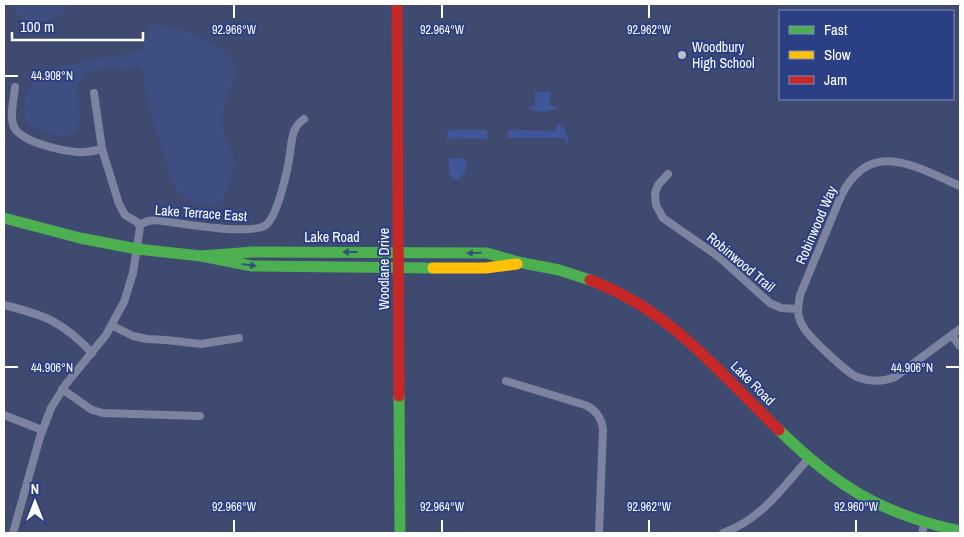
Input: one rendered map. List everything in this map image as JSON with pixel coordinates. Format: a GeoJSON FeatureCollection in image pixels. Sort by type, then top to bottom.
{"type":"FeatureCollection","features":[{"type":"Feature","properties":{"kind":"street","name":"Woodlane Drive"},"geometry":{"type":"LineString","coordinates":[[398,4],[400,533]]}},
{"type":"Feature","properties":{"kind":"street"},"geometry":{"type":"LineString","coordinates":[[15,87],[12,120],[20,135],[34,141],[75,152],[102,149]]}},
{"type":"Feature","properties":{"kind":"street"},"geometry":{"type":"LineString","coordinates":[[13,533],[42,430],[51,408],[62,389],[113,326],[128,292],[137,249],[139,225],[125,215],[121,209],[102,149],[94,93]]}},
{"type":"Feature","properties":{"kind":"street","name":"Lake Terrace East"},"geometry":{"type":"LineString","coordinates":[[139,225],[156,220],[249,229],[264,226],[271,218],[280,195],[288,167],[293,132],[304,119]]}},
{"type":"Feature","properties":{"kind":"street","name":"Robinwood Way"},"geometry":{"type":"LineString","coordinates":[[798,309],[800,295],[841,196],[858,172],[868,166],[882,162],[901,162],[960,186]]}},
{"type":"Feature","properties":{"kind":"street","name":"Robinwood Trail"},"geometry":{"type":"LineString","coordinates":[[668,174],[658,185],[655,193],[657,208],[663,218],[719,257],[770,303],[781,308],[798,309]]}},
{"type":"Feature","properties":{"kind":"street","name":"Lake Road"},"geometry":{"type":"LineString","coordinates":[[4,218],[80,238],[137,249],[201,256],[252,266],[486,268],[521,263]]}},
{"type":"Feature","properties":{"kind":"street","name":"Lake Road"},"geometry":{"type":"LineString","coordinates":[[201,256],[253,252],[486,253],[521,263],[555,268],[589,279],[612,288],[647,308],[678,331],[809,458],[833,478],[873,502],[898,513],[924,528],[960,531]]}},
{"type":"Feature","properties":{"kind":"street"},"geometry":{"type":"LineString","coordinates":[[4,305],[39,314],[57,323],[76,337],[92,353]]}},
{"type":"Feature","properties":{"kind":"street"},"geometry":{"type":"LineString","coordinates":[[798,309],[801,323],[808,333],[850,373],[868,380],[882,380],[898,376],[960,329]]}},
{"type":"Feature","properties":{"kind":"street"},"geometry":{"type":"LineString","coordinates":[[113,326],[131,335],[147,339],[201,344],[239,338]]}},
{"type":"Feature","properties":{"kind":"street"},"geometry":{"type":"LineString","coordinates":[[952,336],[960,346]]}},
{"type":"Feature","properties":{"kind":"street"},"geometry":{"type":"LineString","coordinates":[[506,381],[585,405],[596,412],[600,418],[602,429],[599,533]]}},
{"type":"Feature","properties":{"kind":"street"},"geometry":{"type":"LineString","coordinates":[[62,389],[92,410],[103,413],[200,416]]}},
{"type":"Feature","properties":{"kind":"street"},"geometry":{"type":"LineString","coordinates":[[4,415],[42,430]]}},
{"type":"Feature","properties":{"kind":"street"},"geometry":{"type":"LineString","coordinates":[[723,533],[743,525],[763,510],[809,458]]}},
{"type":"Feature","properties":{"kind":"shaded area"},"geometry":{"type":"Polygon","coordinates":[[[13,4],[69,4],[60,15],[46,22],[33,24],[18,16],[13,4]]]}},
{"type":"Feature","properties":{"kind":"shaded area"},"geometry":{"type":"Polygon","coordinates":[[[153,25],[174,28],[212,43],[230,58],[234,66],[233,80],[222,118],[224,134],[234,161],[224,196],[219,203],[214,205],[202,205],[184,197],[173,184],[147,100],[144,75],[141,68],[137,66],[87,71],[80,78],[77,85],[78,130],[73,134],[64,136],[46,132],[34,128],[25,120],[24,101],[26,95],[40,75],[51,68],[140,51],[153,25]]]}},
{"type":"Feature","properties":{"kind":"shaded area"},"geometry":{"type":"Polygon","coordinates":[[[535,92],[550,92],[550,106],[558,107],[543,112],[528,107],[535,106],[535,92]]]}},
{"type":"Feature","properties":{"kind":"shaded area"},"geometry":{"type":"Polygon","coordinates":[[[448,122],[449,130],[487,130],[487,139],[449,138],[448,146],[448,122]]]}},
{"type":"Feature","properties":{"kind":"shaded area"},"geometry":{"type":"Polygon","coordinates":[[[558,123],[566,133],[567,146],[565,138],[508,138],[508,130],[556,131],[558,123]]]}},
{"type":"Feature","properties":{"kind":"shaded area"},"geometry":{"type":"Polygon","coordinates":[[[464,158],[467,160],[465,172],[458,179],[453,179],[449,173],[449,159],[464,158]]]}},
{"type":"Feature","properties":{"kind":"traffic: fast"},"geometry":{"type":"LineString","coordinates":[[4,218],[80,238],[137,249],[201,256],[252,266],[433,268]]}},
{"type":"Feature","properties":{"kind":"traffic: fast"},"geometry":{"type":"LineString","coordinates":[[201,256],[253,252],[487,253],[518,262],[559,270],[590,280]]}},
{"type":"Feature","properties":{"kind":"traffic: fast"},"geometry":{"type":"LineString","coordinates":[[399,396],[400,533]]}},
{"type":"Feature","properties":{"kind":"traffic: fast"},"geometry":{"type":"LineString","coordinates":[[779,430],[820,467],[861,495],[906,516],[960,531]]}},
{"type":"Feature","properties":{"kind":"traffic: slow"},"geometry":{"type":"LineString","coordinates":[[433,268],[486,268],[517,264]]}},
{"type":"Feature","properties":{"kind":"traffic: jam"},"geometry":{"type":"LineString","coordinates":[[397,4],[399,396]]}},
{"type":"Feature","properties":{"kind":"traffic: jam"},"geometry":{"type":"LineString","coordinates":[[590,280],[646,308],[670,326],[714,365],[779,430]]}},
{"type":"Feature","properties":{"kind":"place","name":"Woodbury High School"},"geometry":{"type":"Point","coordinates":[682,55]}}]}
